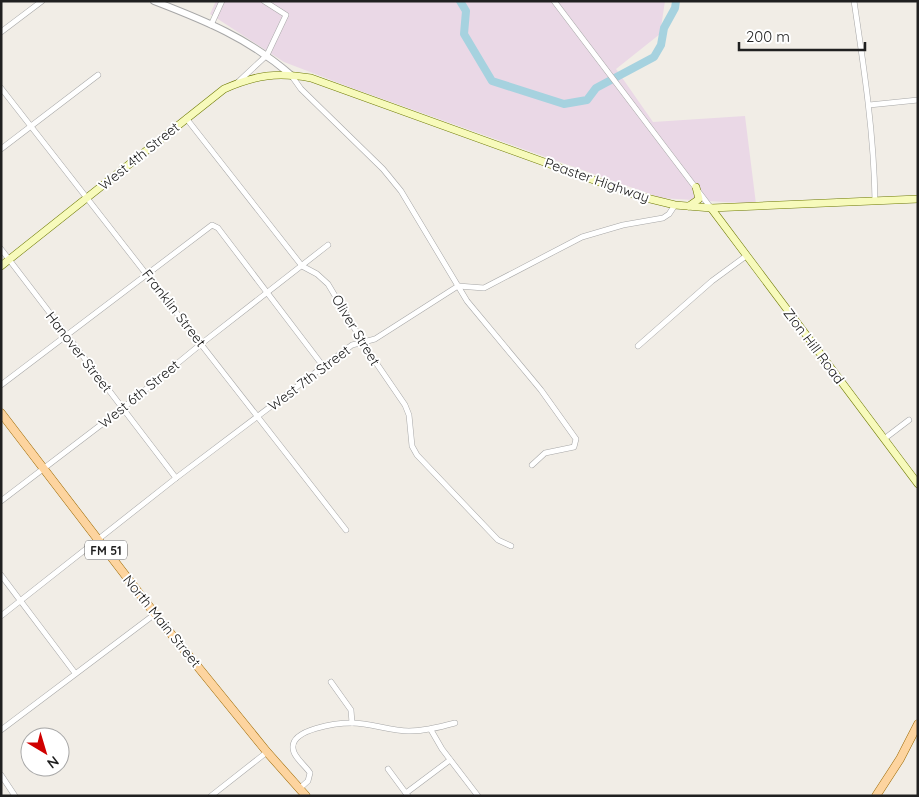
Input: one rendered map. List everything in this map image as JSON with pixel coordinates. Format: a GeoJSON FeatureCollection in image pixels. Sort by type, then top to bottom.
{"type":"FeatureCollection","features":[{"type":"Feature","properties":{"kind":"main road","name":"West 4th Street"},"geometry":{"type":"LineString","coordinates":[[1,266],[224,89],[257,76],[291,75]]}},
{"type":"Feature","properties":{"kind":"main road","name":"Peaster Highway"},"geometry":{"type":"LineString","coordinates":[[291,75],[311,78],[638,196],[675,205],[711,208],[918,199]]}},
{"type":"Feature","properties":{"kind":"main road"},"geometry":{"type":"LineString","coordinates":[[688,206],[694,204],[699,199],[696,187]]}},
{"type":"Feature","properties":{"kind":"main road"},"geometry":{"type":"LineString","coordinates":[[721,222],[722,212],[730,207]]}},
{"type":"Feature","properties":{"kind":"main road","name":"Zion Hill Road"},"geometry":{"type":"LineString","coordinates":[[711,208],[918,484]]}},
{"type":"Feature","properties":{"kind":"main road","name":"North Main Street"},"geometry":{"type":"LineString","coordinates":[[1,413],[155,614],[267,752]]}},
{"type":"Feature","properties":{"kind":"main road"},"geometry":{"type":"LineString","coordinates":[[876,796],[900,759],[918,724]]}},
{"type":"Feature","properties":{"kind":"main road","name":"FM 51"},"geometry":{"type":"LineString","coordinates":[[267,752],[306,796]]}},
{"type":"Feature","properties":{"kind":"street"},"geometry":{"type":"LineString","coordinates":[[1,32],[42,1]]}},
{"type":"Feature","properties":{"kind":"street"},"geometry":{"type":"LineString","coordinates":[[154,1],[243,39],[268,55],[291,75],[301,88],[383,169],[401,191],[467,300],[520,364],[576,439],[574,447],[545,452],[532,466]]}},
{"type":"Feature","properties":{"kind":"street"},"geometry":{"type":"LineString","coordinates":[[211,25],[222,1]]}},
{"type":"Feature","properties":{"kind":"street"},"geometry":{"type":"LineString","coordinates":[[238,83],[268,55],[286,15],[264,1]]}},
{"type":"Feature","properties":{"kind":"street"},"geometry":{"type":"LineString","coordinates":[[554,1],[711,208]]}},
{"type":"Feature","properties":{"kind":"street"},"geometry":{"type":"LineString","coordinates":[[854,1],[869,105],[874,157],[875,202]]}},
{"type":"Feature","properties":{"kind":"street"},"geometry":{"type":"LineString","coordinates":[[1,149],[98,75]]}},
{"type":"Feature","properties":{"kind":"street","name":"Franklin Street"},"geometry":{"type":"LineString","coordinates":[[1,88],[346,530]]}},
{"type":"Feature","properties":{"kind":"street"},"geometry":{"type":"LineString","coordinates":[[869,105],[918,100]]}},
{"type":"Feature","properties":{"kind":"street","name":"Oliver Street"},"geometry":{"type":"LineString","coordinates":[[186,118],[302,266],[317,274],[328,284],[363,342],[405,404],[409,415],[412,446],[417,455],[498,540],[511,546]]}},
{"type":"Feature","properties":{"kind":"street"},"geometry":{"type":"LineString","coordinates":[[458,286],[484,288],[582,237],[622,225],[663,218],[669,214],[675,205]]}},
{"type":"Feature","properties":{"kind":"street"},"geometry":{"type":"LineString","coordinates":[[1,385],[212,225],[218,228],[323,366]]}},
{"type":"Feature","properties":{"kind":"street","name":"West 6th Street"},"geometry":{"type":"LineString","coordinates":[[1,501],[44,470],[328,245]]}},
{"type":"Feature","properties":{"kind":"street","name":"Hanover Street"},"geometry":{"type":"LineString","coordinates":[[1,249],[176,478]]}},
{"type":"Feature","properties":{"kind":"street"},"geometry":{"type":"LineString","coordinates":[[638,346],[712,281],[746,256]]}},
{"type":"Feature","properties":{"kind":"street","name":"West 7th Street"},"geometry":{"type":"LineString","coordinates":[[1,616],[176,478],[352,345],[375,338],[458,286]]}},
{"type":"Feature","properties":{"kind":"street"},"geometry":{"type":"LineString","coordinates":[[884,439],[909,420]]}},
{"type":"Feature","properties":{"kind":"street"},"geometry":{"type":"LineString","coordinates":[[1,575],[75,673]]}},
{"type":"Feature","properties":{"kind":"street"},"geometry":{"type":"LineString","coordinates":[[1,730],[155,614]]}},
{"type":"Feature","properties":{"kind":"street"},"geometry":{"type":"LineString","coordinates":[[331,682],[351,710],[352,723]]}},
{"type":"Feature","properties":{"kind":"street"},"geometry":{"type":"LineString","coordinates":[[300,788],[308,781],[310,773],[293,752],[294,741],[298,736],[316,729],[352,723],[396,730],[431,730],[455,723]]}},
{"type":"Feature","properties":{"kind":"street"},"geometry":{"type":"LineString","coordinates":[[431,730],[450,760],[478,796]]}},
{"type":"Feature","properties":{"kind":"street"},"geometry":{"type":"LineString","coordinates":[[211,796],[267,752]]}},
{"type":"Feature","properties":{"kind":"street"},"geometry":{"type":"LineString","coordinates":[[388,769],[407,794],[450,760]]}},
{"type":"Feature","properties":{"kind":"street"},"geometry":{"type":"LineString","coordinates":[[1,775],[16,796]]}},
{"type":"Feature","properties":{"kind":"shaded area"},"geometry":{"type":"Polygon","coordinates":[[[216,1],[665,1],[660,34],[616,69],[653,122],[745,116],[756,204],[661,198],[352,88],[284,62],[210,14],[216,1]]]}},
{"type":"Feature","properties":{"kind":"waterway"},"geometry":{"type":"LineString","coordinates":[[460,1],[466,11],[464,34],[492,81],[564,104],[587,100],[596,88],[654,57],[661,45],[664,28],[675,8],[676,1]]}}]}
